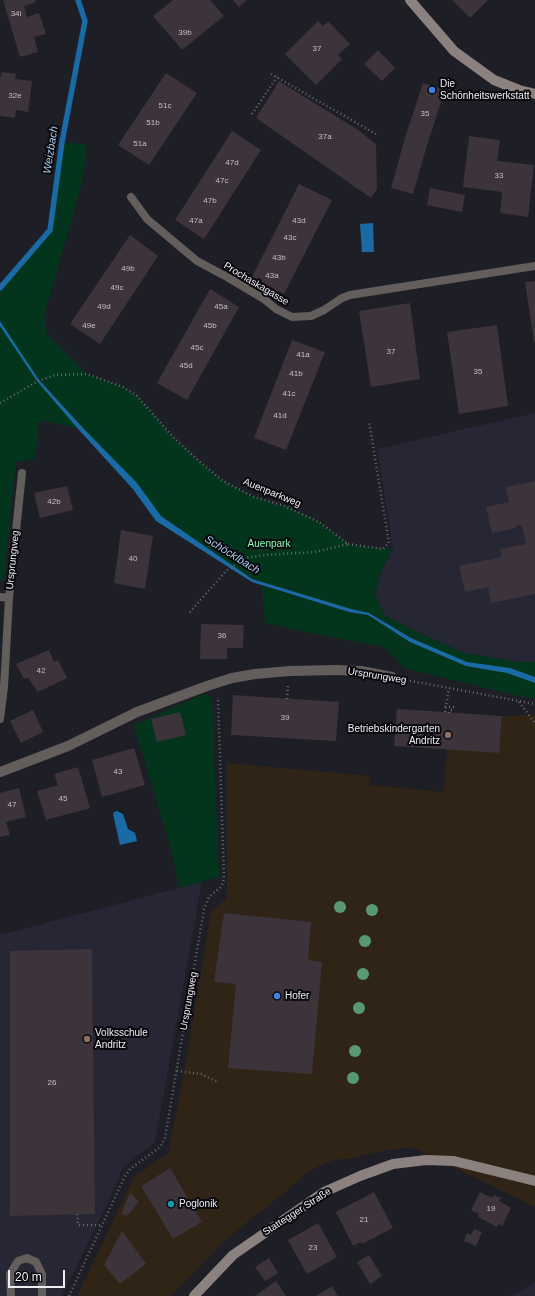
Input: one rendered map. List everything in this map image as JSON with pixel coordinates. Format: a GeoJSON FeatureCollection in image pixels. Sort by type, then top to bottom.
{"type":"FeatureCollection","features":[{"type":"Feature","properties":{"kind":"street"},"geometry":{"type":"LineString","coordinates":[[410,0],[454,51],[494,80],[519,90],[535,94]]}},
{"type":"Feature","properties":{"kind":"street","name":"Ursprungweg"},"geometry":{"type":"LineString","coordinates":[[0,772],[68,746],[137,712],[218,682],[255,674],[322,670],[361,671],[392,677]]}},
{"type":"Feature","properties":{"kind":"street","name":"Stattegger Straße"},"geometry":{"type":"LineString","coordinates":[[194,1296],[234,1255],[324,1192],[360,1176],[393,1164],[426,1160],[454,1162],[535,1181]]}},
{"type":"Feature","properties":{"kind":"lane","name":"Prochaskagasse"},"geometry":{"type":"LineString","coordinates":[[131,197],[147,219],[196,261],[239,284],[264,299],[276,309],[292,317],[311,316],[350,295],[535,266]]}},
{"type":"Feature","properties":{"kind":"lane","name":"Ursprungweg"},"geometry":{"type":"LineString","coordinates":[[0,719],[22,473]]}},
{"type":"Feature","properties":{"kind":"lane"},"geometry":{"type":"LineString","coordinates":[[0,597],[10,598]]}},
{"type":"Feature","properties":{"kind":"lane"},"geometry":{"type":"LineString","coordinates":[[11,1296],[10,1274],[18,1261],[28,1258],[36,1262],[42,1274],[42,1296]]}},
{"type":"Feature","properties":{"kind":"path"},"geometry":{"type":"LineString","coordinates":[[271,74],[376,134]]}},
{"type":"Feature","properties":{"kind":"path"},"geometry":{"type":"LineString","coordinates":[[252,114],[277,77]]}},
{"type":"Feature","properties":{"kind":"path","name":"Auenparkweg"},"geometry":{"type":"LineString","coordinates":[[0,403],[38,381],[55,375],[87,374],[123,387],[137,396],[174,438],[223,481],[254,497],[282,506],[319,522],[348,544]]}},
{"type":"Feature","properties":{"kind":"path"},"geometry":{"type":"LineString","coordinates":[[190,612],[226,570],[246,558],[264,555],[315,552],[348,544],[383,549],[388,543],[370,422]]}},
{"type":"Feature","properties":{"kind":"path","name":"Ursprungweg"},"geometry":{"type":"LineString","coordinates":[[392,677],[535,704]]}},
{"type":"Feature","properties":{"kind":"path","name":"Ursprungweg"},"geometry":{"type":"LineString","coordinates":[[69,1296],[125,1176],[130,1169],[160,1147],[165,1138],[204,909],[209,897],[222,886],[224,878],[218,682]]}},
{"type":"Feature","properties":{"kind":"path"},"geometry":{"type":"LineString","coordinates":[[446,712],[445,707],[449,688]]}},
{"type":"Feature","properties":{"kind":"path"},"geometry":{"type":"LineString","coordinates":[[519,702],[535,723]]}},
{"type":"Feature","properties":{"kind":"path"},"geometry":{"type":"LineString","coordinates":[[445,707],[455,707]]}},
{"type":"Feature","properties":{"kind":"path"},"geometry":{"type":"LineString","coordinates":[[450,713],[450,710],[453,710]]}},
{"type":"Feature","properties":{"kind":"path"},"geometry":{"type":"LineString","coordinates":[[177,1071],[201,1074],[218,1082]]}},
{"type":"Feature","properties":{"kind":"path"},"geometry":{"type":"LineString","coordinates":[[77,1214],[78,1225],[103,1225]]}},
{"type":"Feature","properties":{"kind":"shaded area"},"geometry":{"type":"Polygon","coordinates":[[[535,413],[535,662],[519,662],[464,653],[384,615],[375,593],[381,572],[393,548],[377,449],[535,413]]]}},
{"type":"Feature","properties":{"kind":"shaded area"},"geometry":{"type":"Polygon","coordinates":[[[535,715],[535,1207],[412,1147],[334,1160],[310,1170],[288,1190],[226,1239],[171,1296],[77,1296],[134,1177],[168,1154],[184,1073],[211,911],[227,898],[227,763],[370,776],[369,785],[444,792],[447,749],[502,716],[535,715]]]}},
{"type":"Feature","properties":{"kind":"shaded area","name":"Volksschule Andritz"},"geometry":{"type":"Polygon","coordinates":[[[202,882],[155,1142],[123,1167],[110,1198],[62,1296],[0,1296],[0,935],[202,882]]]}},
{"type":"Feature","properties":{"kind":"shaded area"},"geometry":{"type":"Polygon","coordinates":[[[535,1283],[535,1296],[511,1296],[535,1283]]]}},
{"type":"Feature","properties":{"kind":"green space","name":"Auenpark"},"geometry":{"type":"Polygon","coordinates":[[[62,142],[87,145],[82,184],[44,316],[47,334],[87,374],[123,387],[137,396],[174,438],[223,481],[254,497],[282,505],[319,522],[348,544],[383,549],[393,548],[381,572],[375,593],[384,615],[464,653],[519,662],[535,662],[535,677],[510,668],[467,662],[411,638],[369,613],[358,612],[253,581],[159,518],[135,486],[81,429],[39,420],[35,459],[16,462],[4,581],[0,581],[0,288],[50,230],[62,142]]]}},
{"type":"Feature","properties":{"kind":"green space"},"geometry":{"type":"Polygon","coordinates":[[[262,586],[349,612],[368,615],[410,642],[466,666],[507,673],[535,683],[535,698],[518,696],[404,668],[384,647],[265,623],[262,586]]]}},
{"type":"Feature","properties":{"kind":"green space"},"geometry":{"type":"Polygon","coordinates":[[[206,693],[212,699],[219,877],[179,888],[171,849],[134,725],[206,693]]]}},
{"type":"Feature","properties":{"kind":"water"},"geometry":{"type":"Polygon","coordinates":[[[373,223],[374,252],[362,252],[360,224],[373,223]]]}},
{"type":"Feature","properties":{"kind":"water","name":"Schöcklbach"},"geometry":{"type":"Polygon","coordinates":[[[0,321],[39,380],[83,428],[137,483],[161,516],[252,579],[369,613],[411,638],[467,662],[510,668],[535,677],[535,683],[507,673],[466,666],[410,642],[368,615],[349,612],[252,582],[156,521],[132,488],[37,381],[0,326],[0,321]]]}},
{"type":"Feature","properties":{"kind":"water"},"geometry":{"type":"Polygon","coordinates":[[[117,811],[123,814],[128,829],[135,833],[137,841],[120,845],[113,814],[117,811]]]}},
{"type":"Feature","properties":{"kind":"building"},"geometry":{"type":"Polygon","coordinates":[[[3,0],[35,0],[36,2],[24,6],[27,17],[39,13],[46,34],[34,37],[38,52],[20,57],[3,0]]]}},
{"type":"Feature","properties":{"kind":"building"},"geometry":{"type":"Polygon","coordinates":[[[173,0],[210,0],[224,16],[182,50],[153,16],[173,0]]]}},
{"type":"Feature","properties":{"kind":"building"},"geometry":{"type":"Polygon","coordinates":[[[233,0],[247,0],[239,7],[233,0]]]}},
{"type":"Feature","properties":{"kind":"building"},"geometry":{"type":"Polygon","coordinates":[[[452,0],[488,0],[470,18],[452,0]]]}},
{"type":"Feature","properties":{"kind":"building"},"geometry":{"type":"Polygon","coordinates":[[[318,21],[323,26],[328,21],[350,44],[338,55],[342,59],[316,85],[285,54],[318,21]]]}},
{"type":"Feature","properties":{"kind":"building"},"geometry":{"type":"Polygon","coordinates":[[[378,50],[395,68],[382,81],[364,64],[378,50]]]}},
{"type":"Feature","properties":{"kind":"building"},"geometry":{"type":"Polygon","coordinates":[[[2,72],[16,74],[15,79],[32,81],[28,112],[16,110],[15,118],[0,116],[0,77],[2,72]]]}},
{"type":"Feature","properties":{"kind":"building"},"geometry":{"type":"Polygon","coordinates":[[[166,73],[197,93],[149,165],[118,145],[166,73]]]}},
{"type":"Feature","properties":{"kind":"building"},"geometry":{"type":"Polygon","coordinates":[[[279,81],[358,130],[376,144],[377,189],[371,198],[256,118],[279,81]]]}},
{"type":"Feature","properties":{"kind":"building"},"geometry":{"type":"Polygon","coordinates":[[[423,83],[445,90],[413,194],[391,188],[423,83]]]}},
{"type":"Feature","properties":{"kind":"building"},"geometry":{"type":"Polygon","coordinates":[[[232,131],[261,150],[204,239],[175,220],[232,131]]]}},
{"type":"Feature","properties":{"kind":"building"},"geometry":{"type":"Polygon","coordinates":[[[469,136],[500,140],[497,161],[534,165],[528,217],[500,213],[502,192],[463,187],[469,136]]]}},
{"type":"Feature","properties":{"kind":"building"},"geometry":{"type":"Polygon","coordinates":[[[299,184],[332,200],[284,294],[252,277],[299,184]]]}},
{"type":"Feature","properties":{"kind":"building"},"geometry":{"type":"Polygon","coordinates":[[[430,188],[465,195],[462,212],[427,205],[430,188]]]}},
{"type":"Feature","properties":{"kind":"building"},"geometry":{"type":"Polygon","coordinates":[[[130,235],[158,256],[100,344],[70,324],[130,235]]]}},
{"type":"Feature","properties":{"kind":"building"},"geometry":{"type":"Polygon","coordinates":[[[535,281],[535,342],[534,342],[525,282],[535,281]]]}},
{"type":"Feature","properties":{"kind":"building"},"geometry":{"type":"Polygon","coordinates":[[[210,289],[239,307],[187,400],[157,383],[210,289]]]}},
{"type":"Feature","properties":{"kind":"building"},"geometry":{"type":"Polygon","coordinates":[[[410,303],[420,379],[371,387],[359,311],[410,303]]]}},
{"type":"Feature","properties":{"kind":"building"},"geometry":{"type":"Polygon","coordinates":[[[497,325],[508,406],[459,414],[447,332],[497,325]]]}},
{"type":"Feature","properties":{"kind":"building"},"geometry":{"type":"Polygon","coordinates":[[[292,340],[325,352],[286,450],[254,438],[292,340]]]}},
{"type":"Feature","properties":{"kind":"building"},"geometry":{"type":"Polygon","coordinates":[[[535,481],[535,594],[491,603],[488,587],[465,592],[459,566],[502,557],[500,549],[526,544],[522,525],[515,526],[516,528],[492,533],[486,507],[509,502],[506,487],[535,481]]]}},
{"type":"Feature","properties":{"kind":"building"},"geometry":{"type":"Polygon","coordinates":[[[67,486],[73,510],[40,518],[34,493],[67,486]]]}},
{"type":"Feature","properties":{"kind":"building"},"geometry":{"type":"Polygon","coordinates":[[[121,530],[153,536],[145,589],[114,583],[121,530]]]}},
{"type":"Feature","properties":{"kind":"building"},"geometry":{"type":"Polygon","coordinates":[[[201,624],[244,625],[243,648],[227,648],[227,659],[200,659],[201,624]]]}},
{"type":"Feature","properties":{"kind":"building"},"geometry":{"type":"Polygon","coordinates":[[[49,650],[54,662],[58,660],[67,678],[38,692],[28,678],[24,679],[16,664],[49,650]]]}},
{"type":"Feature","properties":{"kind":"building"},"geometry":{"type":"Polygon","coordinates":[[[233,695],[339,702],[336,741],[231,735],[233,695]]]}},
{"type":"Feature","properties":{"kind":"building","name":"Betriebskindergarten Andritz"},"geometry":{"type":"Polygon","coordinates":[[[397,709],[502,716],[499,753],[394,746],[397,709]]]}},
{"type":"Feature","properties":{"kind":"building"},"geometry":{"type":"Polygon","coordinates":[[[33,710],[43,732],[21,743],[10,721],[33,710]]]}},
{"type":"Feature","properties":{"kind":"building"},"geometry":{"type":"Polygon","coordinates":[[[180,712],[186,735],[157,742],[151,719],[180,712]]]}},
{"type":"Feature","properties":{"kind":"building"},"geometry":{"type":"Polygon","coordinates":[[[134,748],[145,785],[102,797],[92,760],[134,748]]]}},
{"type":"Feature","properties":{"kind":"building"},"geometry":{"type":"Polygon","coordinates":[[[78,767],[90,808],[46,820],[37,791],[58,785],[54,774],[78,767]]]}},
{"type":"Feature","properties":{"kind":"building"},"geometry":{"type":"Polygon","coordinates":[[[19,788],[26,817],[6,822],[10,835],[0,837],[0,793],[19,788]]]}},
{"type":"Feature","properties":{"kind":"building","name":"Hofer"},"geometry":{"type":"Polygon","coordinates":[[[224,913],[311,922],[308,960],[322,962],[312,1074],[228,1068],[236,984],[214,982],[224,913]]]}},
{"type":"Feature","properties":{"kind":"building","name":"Volksschule Andritz"},"geometry":{"type":"Polygon","coordinates":[[[92,949],[95,1214],[10,1216],[10,951],[92,949]]]}},
{"type":"Feature","properties":{"kind":"building","name":"Poglonik"},"geometry":{"type":"Polygon","coordinates":[[[170,1168],[202,1222],[173,1239],[141,1186],[170,1168]]]}},
{"type":"Feature","properties":{"kind":"building"},"geometry":{"type":"Polygon","coordinates":[[[130,1192],[139,1202],[127,1216],[121,1214],[130,1192]]]}},
{"type":"Feature","properties":{"kind":"building"},"geometry":{"type":"Polygon","coordinates":[[[374,1192],[393,1228],[362,1244],[360,1242],[353,1246],[336,1212],[374,1192]]]}},
{"type":"Feature","properties":{"kind":"building"},"geometry":{"type":"Polygon","coordinates":[[[480,1192],[492,1198],[494,1195],[501,1198],[499,1201],[511,1208],[502,1226],[499,1224],[497,1227],[478,1217],[479,1214],[471,1210],[480,1192]]]}},
{"type":"Feature","properties":{"kind":"building"},"geometry":{"type":"Polygon","coordinates":[[[318,1223],[337,1257],[307,1274],[288,1240],[318,1223]]]}},
{"type":"Feature","properties":{"kind":"building"},"geometry":{"type":"Polygon","coordinates":[[[474,1229],[482,1232],[476,1246],[464,1241],[467,1233],[471,1235],[474,1229]]]}},
{"type":"Feature","properties":{"kind":"building"},"geometry":{"type":"Polygon","coordinates":[[[122,1231],[146,1264],[120,1284],[104,1265],[122,1231]]]}},
{"type":"Feature","properties":{"kind":"building"},"geometry":{"type":"Polygon","coordinates":[[[369,1255],[382,1276],[370,1284],[357,1262],[369,1255]]]}},
{"type":"Feature","properties":{"kind":"building"},"geometry":{"type":"Polygon","coordinates":[[[269,1258],[278,1273],[265,1281],[255,1267],[269,1258]]]}},
{"type":"Feature","properties":{"kind":"building"},"geometry":{"type":"Polygon","coordinates":[[[276,1281],[286,1296],[255,1296],[276,1281]]]}},
{"type":"Feature","properties":{"kind":"building"},"geometry":{"type":"Polygon","coordinates":[[[332,1286],[338,1296],[316,1296],[332,1286]]]}},
{"type":"Feature","properties":{"kind":"waterway","name":"Weizbach"},"geometry":{"type":"LineString","coordinates":[[0,288],[50,230],[62,142],[85,21],[78,0]]}},
{"type":"Feature","properties":{"kind":"place","name":"Die Schönheitswerkstatt"},"geometry":{"type":"Point","coordinates":[432,90]}},
{"type":"Feature","properties":{"kind":"place","name":"Betriebskindergarten Andritz"},"geometry":{"type":"Point","coordinates":[448,735]}},
{"type":"Feature","properties":{"kind":"place","name":"Hofer"},"geometry":{"type":"Point","coordinates":[277,996]}},
{"type":"Feature","properties":{"kind":"place","name":"Volksschule Andritz"},"geometry":{"type":"Point","coordinates":[87,1039]}},
{"type":"Feature","properties":{"kind":"place","name":"Poglonik"},"geometry":{"type":"Point","coordinates":[171,1204]}}]}
